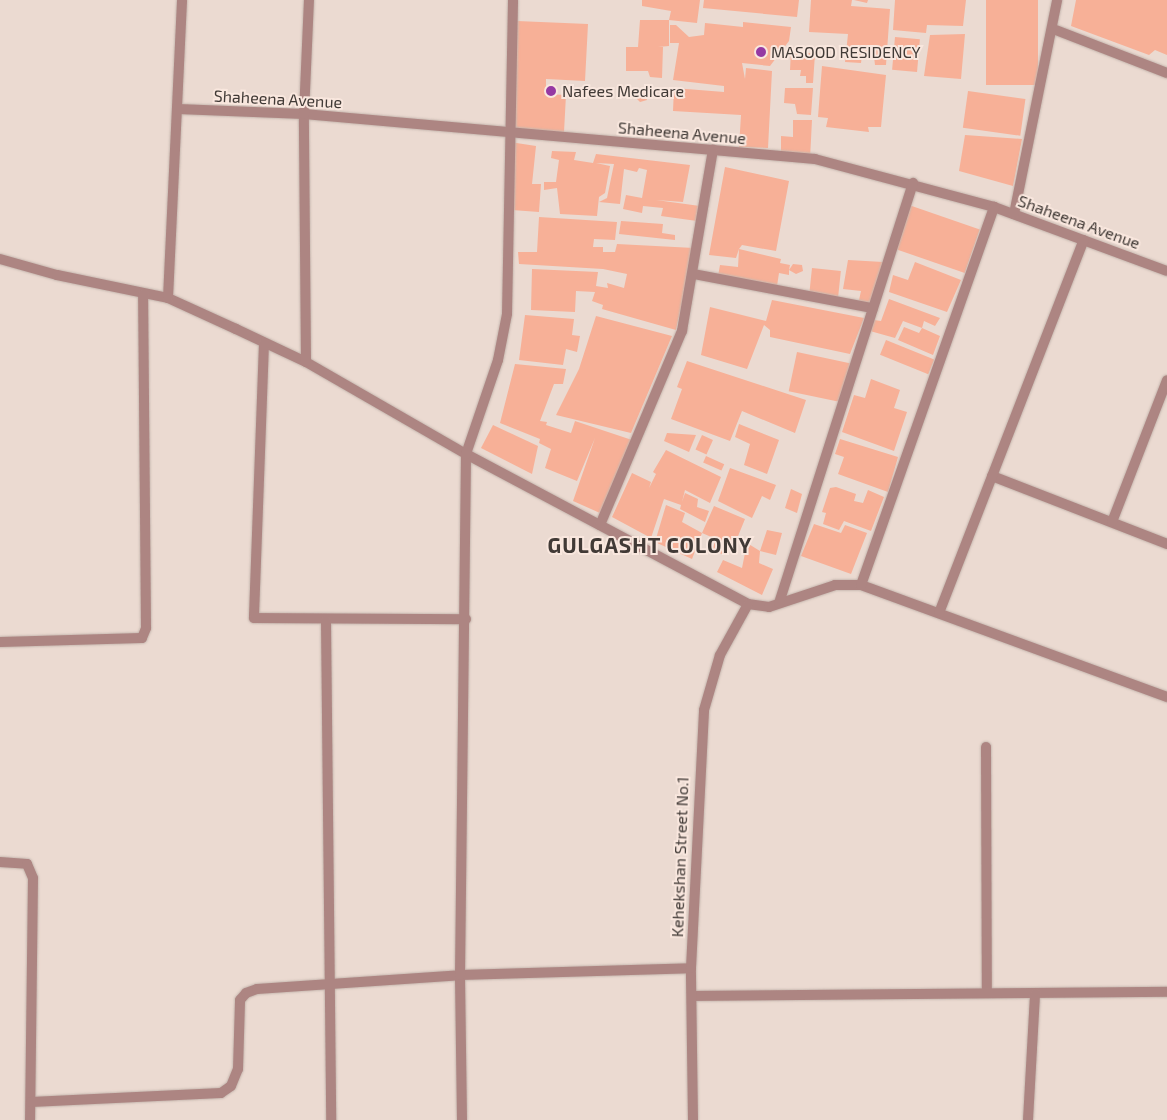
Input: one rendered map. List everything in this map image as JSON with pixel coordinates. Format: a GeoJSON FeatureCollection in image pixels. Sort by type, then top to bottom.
{"type":"FeatureCollection","features":[{"type":"Feature","properties":{"kind":"street"},"geometry":{"type":"LineString","coordinates":[[168,298],[182,0]]}},
{"type":"Feature","properties":{"kind":"street"},"geometry":{"type":"LineString","coordinates":[[306,362],[304,114],[309,0]]}},
{"type":"Feature","properties":{"kind":"street"},"geometry":{"type":"LineString","coordinates":[[462,1120],[460,975],[466,619],[466,454],[498,360],[507,314],[513,0]]}},
{"type":"Feature","properties":{"kind":"street"},"geometry":{"type":"LineString","coordinates":[[1014,214],[1054,28],[1057,0]]}},
{"type":"Feature","properties":{"kind":"street"},"geometry":{"type":"LineString","coordinates":[[1054,28],[1167,73]]}},
{"type":"Feature","properties":{"kind":"street","name":"Shaheena Avenue"},"geometry":{"type":"LineString","coordinates":[[178,109],[304,114],[815,159],[913,183],[994,207],[1167,271]]}},
{"type":"Feature","properties":{"kind":"street"},"geometry":{"type":"LineString","coordinates":[[600,525],[682,331],[694,274],[714,150]]}},
{"type":"Feature","properties":{"kind":"street"},"geometry":{"type":"LineString","coordinates":[[779,603],[913,183]]}},
{"type":"Feature","properties":{"kind":"street"},"geometry":{"type":"LineString","coordinates":[[861,585],[994,207]]}},
{"type":"Feature","properties":{"kind":"street"},"geometry":{"type":"LineString","coordinates":[[939,613],[1084,240]]}},
{"type":"Feature","properties":{"kind":"street"},"geometry":{"type":"LineString","coordinates":[[0,259],[144,294],[168,298],[264,342],[306,362],[466,454],[757,608],[779,603],[835,584],[861,585],[1167,697]]}},
{"type":"Feature","properties":{"kind":"street"},"geometry":{"type":"LineString","coordinates":[[694,274],[873,308]]}},
{"type":"Feature","properties":{"kind":"street"},"geometry":{"type":"LineString","coordinates":[[0,642],[142,638],[146,628],[144,294]]}},
{"type":"Feature","properties":{"kind":"street"},"geometry":{"type":"LineString","coordinates":[[264,342],[254,618],[326,621],[466,619]]}},
{"type":"Feature","properties":{"kind":"street"},"geometry":{"type":"LineString","coordinates":[[1112,522],[1167,380]]}},
{"type":"Feature","properties":{"kind":"street"},"geometry":{"type":"LineString","coordinates":[[992,476],[1167,544]]}},
{"type":"Feature","properties":{"kind":"street","name":"Kehekshan Street No.1"},"geometry":{"type":"LineString","coordinates":[[693,1120],[691,968],[704,710],[720,655],[748,604]]}},
{"type":"Feature","properties":{"kind":"street"},"geometry":{"type":"LineString","coordinates":[[326,621],[332,1120]]}},
{"type":"Feature","properties":{"kind":"street"},"geometry":{"type":"LineString","coordinates":[[986,747],[987,994]]}},
{"type":"Feature","properties":{"kind":"street"},"geometry":{"type":"LineString","coordinates":[[0,862],[27,864],[33,878],[30,1120]]}},
{"type":"Feature","properties":{"kind":"street"},"geometry":{"type":"LineString","coordinates":[[30,1102],[221,1093],[231,1086],[238,1069],[240,1000],[246,993],[257,989],[330,986],[460,975],[691,968]]}},
{"type":"Feature","properties":{"kind":"street"},"geometry":{"type":"LineString","coordinates":[[692,996],[1167,992]]}},
{"type":"Feature","properties":{"kind":"street"},"geometry":{"type":"LineString","coordinates":[[1028,1120],[1035,993]]}},
{"type":"Feature","properties":{"kind":"building"},"geometry":{"type":"Polygon","coordinates":[[[642,0],[700,0],[697,23],[669,20],[671,11],[642,6],[642,0]]]}},
{"type":"Feature","properties":{"kind":"building"},"geometry":{"type":"Polygon","coordinates":[[[704,0],[799,0],[797,17],[703,8],[704,0]]]}},
{"type":"Feature","properties":{"kind":"building"},"geometry":{"type":"Polygon","coordinates":[[[811,0],[852,0],[851,6],[890,9],[886,65],[875,65],[874,57],[862,55],[861,63],[845,62],[848,34],[809,32],[811,0]]]}},
{"type":"Feature","properties":{"kind":"building"},"geometry":{"type":"Polygon","coordinates":[[[854,0],[868,0],[867,3],[854,0]]]}},
{"type":"Feature","properties":{"kind":"building"},"geometry":{"type":"Polygon","coordinates":[[[895,0],[966,0],[963,26],[927,25],[926,33],[893,30],[895,0]]]}},
{"type":"Feature","properties":{"kind":"building"},"geometry":{"type":"Polygon","coordinates":[[[986,0],[1038,0],[1038,85],[986,85],[986,0]]]}},
{"type":"Feature","properties":{"kind":"building"},"geometry":{"type":"Polygon","coordinates":[[[1076,0],[1167,0],[1167,55],[1155,50],[1149,55],[1071,26],[1076,0]]]}},
{"type":"Feature","properties":{"kind":"building"},"geometry":{"type":"Polygon","coordinates":[[[640,20],[669,20],[669,46],[658,47],[663,47],[662,78],[650,77],[648,71],[626,71],[626,47],[638,47],[640,20]]]}},
{"type":"Feature","properties":{"kind":"building"},"geometry":{"type":"Polygon","coordinates":[[[517,21],[588,24],[585,81],[546,79],[546,94],[566,95],[564,132],[510,133],[517,21]]]}},
{"type":"Feature","properties":{"kind":"building"},"geometry":{"type":"Polygon","coordinates":[[[743,22],[791,27],[789,41],[770,66],[742,63],[745,79],[746,68],[772,71],[768,148],[739,147],[741,115],[673,111],[674,88],[724,92],[724,86],[673,80],[679,43],[670,43],[670,25],[676,25],[689,37],[704,35],[705,23],[743,27],[743,22]]]}},
{"type":"Feature","properties":{"kind":"building"},"geometry":{"type":"Polygon","coordinates":[[[965,34],[961,79],[924,76],[930,35],[965,34]]]}},
{"type":"Feature","properties":{"kind":"building"},"geometry":{"type":"Polygon","coordinates":[[[895,37],[920,39],[917,72],[892,70],[895,37]]]}},
{"type":"Feature","properties":{"kind":"building"},"geometry":{"type":"Polygon","coordinates":[[[791,50],[815,54],[813,83],[806,83],[806,76],[800,76],[801,70],[790,70],[791,50]]]}},
{"type":"Feature","properties":{"kind":"building"},"geometry":{"type":"Polygon","coordinates":[[[822,66],[886,75],[881,127],[868,127],[869,132],[826,127],[828,118],[818,117],[822,66]]]}},
{"type":"Feature","properties":{"kind":"building"},"geometry":{"type":"Polygon","coordinates":[[[785,88],[813,88],[811,115],[797,114],[795,104],[784,103],[785,88]]]}},
{"type":"Feature","properties":{"kind":"building"},"geometry":{"type":"Polygon","coordinates":[[[637,90],[644,90],[647,100],[640,102],[635,97],[637,90]]]}},
{"type":"Feature","properties":{"kind":"building"},"geometry":{"type":"Polygon","coordinates":[[[968,91],[1025,99],[1020,136],[963,128],[968,91]]]}},
{"type":"Feature","properties":{"kind":"building"},"geometry":{"type":"Polygon","coordinates":[[[793,120],[812,120],[810,159],[781,156],[781,136],[793,137],[793,120]]]}},
{"type":"Feature","properties":{"kind":"building"},"geometry":{"type":"Polygon","coordinates":[[[965,135],[1022,139],[1013,186],[959,171],[965,135]]]}},
{"type":"Feature","properties":{"kind":"building"},"geometry":{"type":"Polygon","coordinates":[[[510,142],[536,146],[532,184],[541,184],[539,212],[512,210],[510,142]]]}},
{"type":"Feature","properties":{"kind":"building"},"geometry":{"type":"Polygon","coordinates":[[[552,151],[576,152],[574,160],[593,163],[596,154],[690,165],[683,202],[656,200],[700,206],[697,221],[661,216],[663,208],[643,206],[642,213],[623,209],[626,195],[642,198],[647,170],[639,168],[637,172],[624,169],[620,204],[599,202],[607,198],[614,164],[596,163],[610,166],[605,193],[599,197],[597,216],[560,214],[557,188],[544,190],[544,182],[556,182],[559,160],[551,158],[552,151]]]}},
{"type":"Feature","properties":{"kind":"building"},"geometry":{"type":"Polygon","coordinates":[[[725,167],[789,181],[776,251],[742,245],[736,258],[709,255],[725,167]]]}},
{"type":"Feature","properties":{"kind":"building"},"geometry":{"type":"Polygon","coordinates":[[[906,204],[980,229],[965,273],[891,247],[906,204]]]}},
{"type":"Feature","properties":{"kind":"building"},"geometry":{"type":"Polygon","coordinates":[[[539,217],[617,222],[615,240],[594,239],[593,247],[603,247],[603,252],[615,252],[617,244],[694,248],[676,330],[602,309],[603,305],[592,301],[595,292],[576,291],[575,312],[531,310],[532,269],[598,272],[596,286],[608,288],[607,283],[624,288],[627,274],[603,269],[519,264],[518,252],[537,252],[539,217]]]}},
{"type":"Feature","properties":{"kind":"building"},"geometry":{"type":"Polygon","coordinates":[[[621,221],[663,224],[662,233],[675,235],[675,240],[619,234],[621,221]]]}},
{"type":"Feature","properties":{"kind":"building"},"geometry":{"type":"Polygon","coordinates":[[[739,249],[781,259],[780,263],[790,265],[789,275],[779,273],[777,286],[718,276],[720,265],[738,267],[739,249]]]}},
{"type":"Feature","properties":{"kind":"building"},"geometry":{"type":"Polygon","coordinates":[[[848,260],[883,262],[873,308],[859,300],[861,291],[843,289],[848,260]]]}},
{"type":"Feature","properties":{"kind":"building"},"geometry":{"type":"Polygon","coordinates":[[[915,262],[961,280],[947,312],[889,292],[893,275],[908,280],[915,262]]]}},
{"type":"Feature","properties":{"kind":"building"},"geometry":{"type":"Polygon","coordinates":[[[793,264],[802,265],[803,271],[796,274],[789,270],[793,264]]]}},
{"type":"Feature","properties":{"kind":"building"},"geometry":{"type":"Polygon","coordinates":[[[812,268],[841,271],[838,299],[809,296],[812,268]]]}},
{"type":"Feature","properties":{"kind":"building"},"geometry":{"type":"Polygon","coordinates":[[[889,299],[940,318],[935,326],[924,321],[922,328],[903,321],[895,338],[870,331],[874,320],[881,321],[889,299]]]}},
{"type":"Feature","properties":{"kind":"building"},"geometry":{"type":"Polygon","coordinates":[[[772,300],[864,318],[850,354],[770,337],[770,330],[764,325],[747,369],[701,355],[710,307],[766,321],[772,300]]]}},
{"type":"Feature","properties":{"kind":"building"},"geometry":{"type":"Polygon","coordinates":[[[525,315],[574,319],[572,335],[580,336],[577,352],[566,349],[563,365],[519,360],[525,315]]]}},
{"type":"Feature","properties":{"kind":"building"},"geometry":{"type":"Polygon","coordinates":[[[596,316],[672,336],[631,433],[556,415],[579,369],[596,316]]]}},
{"type":"Feature","properties":{"kind":"building"},"geometry":{"type":"Polygon","coordinates":[[[904,327],[919,333],[922,328],[940,336],[933,355],[898,340],[904,327]]]}},
{"type":"Feature","properties":{"kind":"building"},"geometry":{"type":"Polygon","coordinates":[[[886,340],[934,359],[928,374],[880,355],[886,340]]]}},
{"type":"Feature","properties":{"kind":"building"},"geometry":{"type":"Polygon","coordinates":[[[797,352],[850,363],[842,402],[789,391],[797,352]]]}},
{"type":"Feature","properties":{"kind":"building"},"geometry":{"type":"Polygon","coordinates":[[[687,361],[806,400],[795,433],[742,411],[730,441],[671,419],[682,389],[677,387],[687,361]]]}},
{"type":"Feature","properties":{"kind":"building"},"geometry":{"type":"Polygon","coordinates":[[[515,364],[566,369],[563,384],[554,384],[540,421],[547,422],[546,425],[571,433],[575,421],[632,440],[600,513],[573,501],[595,438],[577,481],[545,468],[551,449],[539,443],[540,439],[500,423],[515,364]]]}},
{"type":"Feature","properties":{"kind":"building"},"geometry":{"type":"Polygon","coordinates":[[[871,379],[900,390],[894,408],[907,412],[894,451],[842,432],[854,395],[865,398],[871,379]]]}},
{"type":"Feature","properties":{"kind":"building"},"geometry":{"type":"Polygon","coordinates":[[[739,424],[779,440],[767,474],[744,465],[750,444],[735,437],[739,424]]]}},
{"type":"Feature","properties":{"kind":"building"},"geometry":{"type":"Polygon","coordinates":[[[493,425],[538,446],[532,474],[481,448],[493,425]]]}},
{"type":"Feature","properties":{"kind":"building"},"geometry":{"type":"Polygon","coordinates":[[[667,433],[696,435],[689,452],[664,441],[667,433]]]}},
{"type":"Feature","properties":{"kind":"building"},"geometry":{"type":"Polygon","coordinates":[[[702,435],[713,440],[706,454],[695,450],[702,435]]]}},
{"type":"Feature","properties":{"kind":"building"},"geometry":{"type":"Polygon","coordinates":[[[840,439],[898,457],[888,492],[838,474],[844,457],[835,454],[840,439]]]}},
{"type":"Feature","properties":{"kind":"building"},"geometry":{"type":"Polygon","coordinates":[[[666,450],[721,477],[710,503],[685,490],[682,502],[685,493],[698,499],[697,507],[709,511],[705,522],[680,509],[681,505],[664,499],[651,538],[612,517],[632,473],[651,482],[649,488],[656,474],[653,472],[666,450]]]}},
{"type":"Feature","properties":{"kind":"building"},"geometry":{"type":"Polygon","coordinates":[[[706,456],[724,464],[721,471],[703,462],[706,456]]]}},
{"type":"Feature","properties":{"kind":"building"},"geometry":{"type":"Polygon","coordinates":[[[730,468],[776,485],[770,500],[762,496],[752,518],[718,501],[730,468]]]}},
{"type":"Feature","properties":{"kind":"building"},"geometry":{"type":"Polygon","coordinates":[[[836,487],[856,494],[854,501],[863,503],[868,490],[884,497],[871,531],[844,521],[839,530],[823,524],[826,513],[822,512],[830,488],[836,487]]]}},
{"type":"Feature","properties":{"kind":"building"},"geometry":{"type":"Polygon","coordinates":[[[791,489],[802,494],[797,513],[785,508],[791,489]]]}},
{"type":"Feature","properties":{"kind":"building"},"geometry":{"type":"Polygon","coordinates":[[[666,505],[685,513],[682,522],[702,533],[692,559],[655,542],[666,505]]]}},
{"type":"Feature","properties":{"kind":"building"},"geometry":{"type":"Polygon","coordinates":[[[714,506],[745,519],[734,546],[728,543],[722,554],[712,550],[716,539],[702,533],[714,506]]]}},
{"type":"Feature","properties":{"kind":"building"},"geometry":{"type":"Polygon","coordinates":[[[814,524],[841,533],[845,525],[867,533],[851,574],[801,556],[814,524]]]}},
{"type":"Feature","properties":{"kind":"building"},"geometry":{"type":"Polygon","coordinates":[[[767,530],[782,533],[776,555],[760,551],[767,530]]]}},
{"type":"Feature","properties":{"kind":"building"},"geometry":{"type":"Polygon","coordinates":[[[747,543],[760,551],[759,563],[773,569],[762,595],[717,572],[723,560],[742,568],[747,543]]]}},
{"type":"Feature","properties":{"kind":"place","name":"MASOOD RESIDENCY"},"geometry":{"type":"Point","coordinates":[761,52]}},
{"type":"Feature","properties":{"kind":"place","name":"Nafees Medicare"},"geometry":{"type":"Point","coordinates":[551,91]}},
{"type":"Feature","properties":{"kind":"district","name":"GULGASHT COLONY"},"geometry":{"type":"Point","coordinates":[650,545]}}]}
